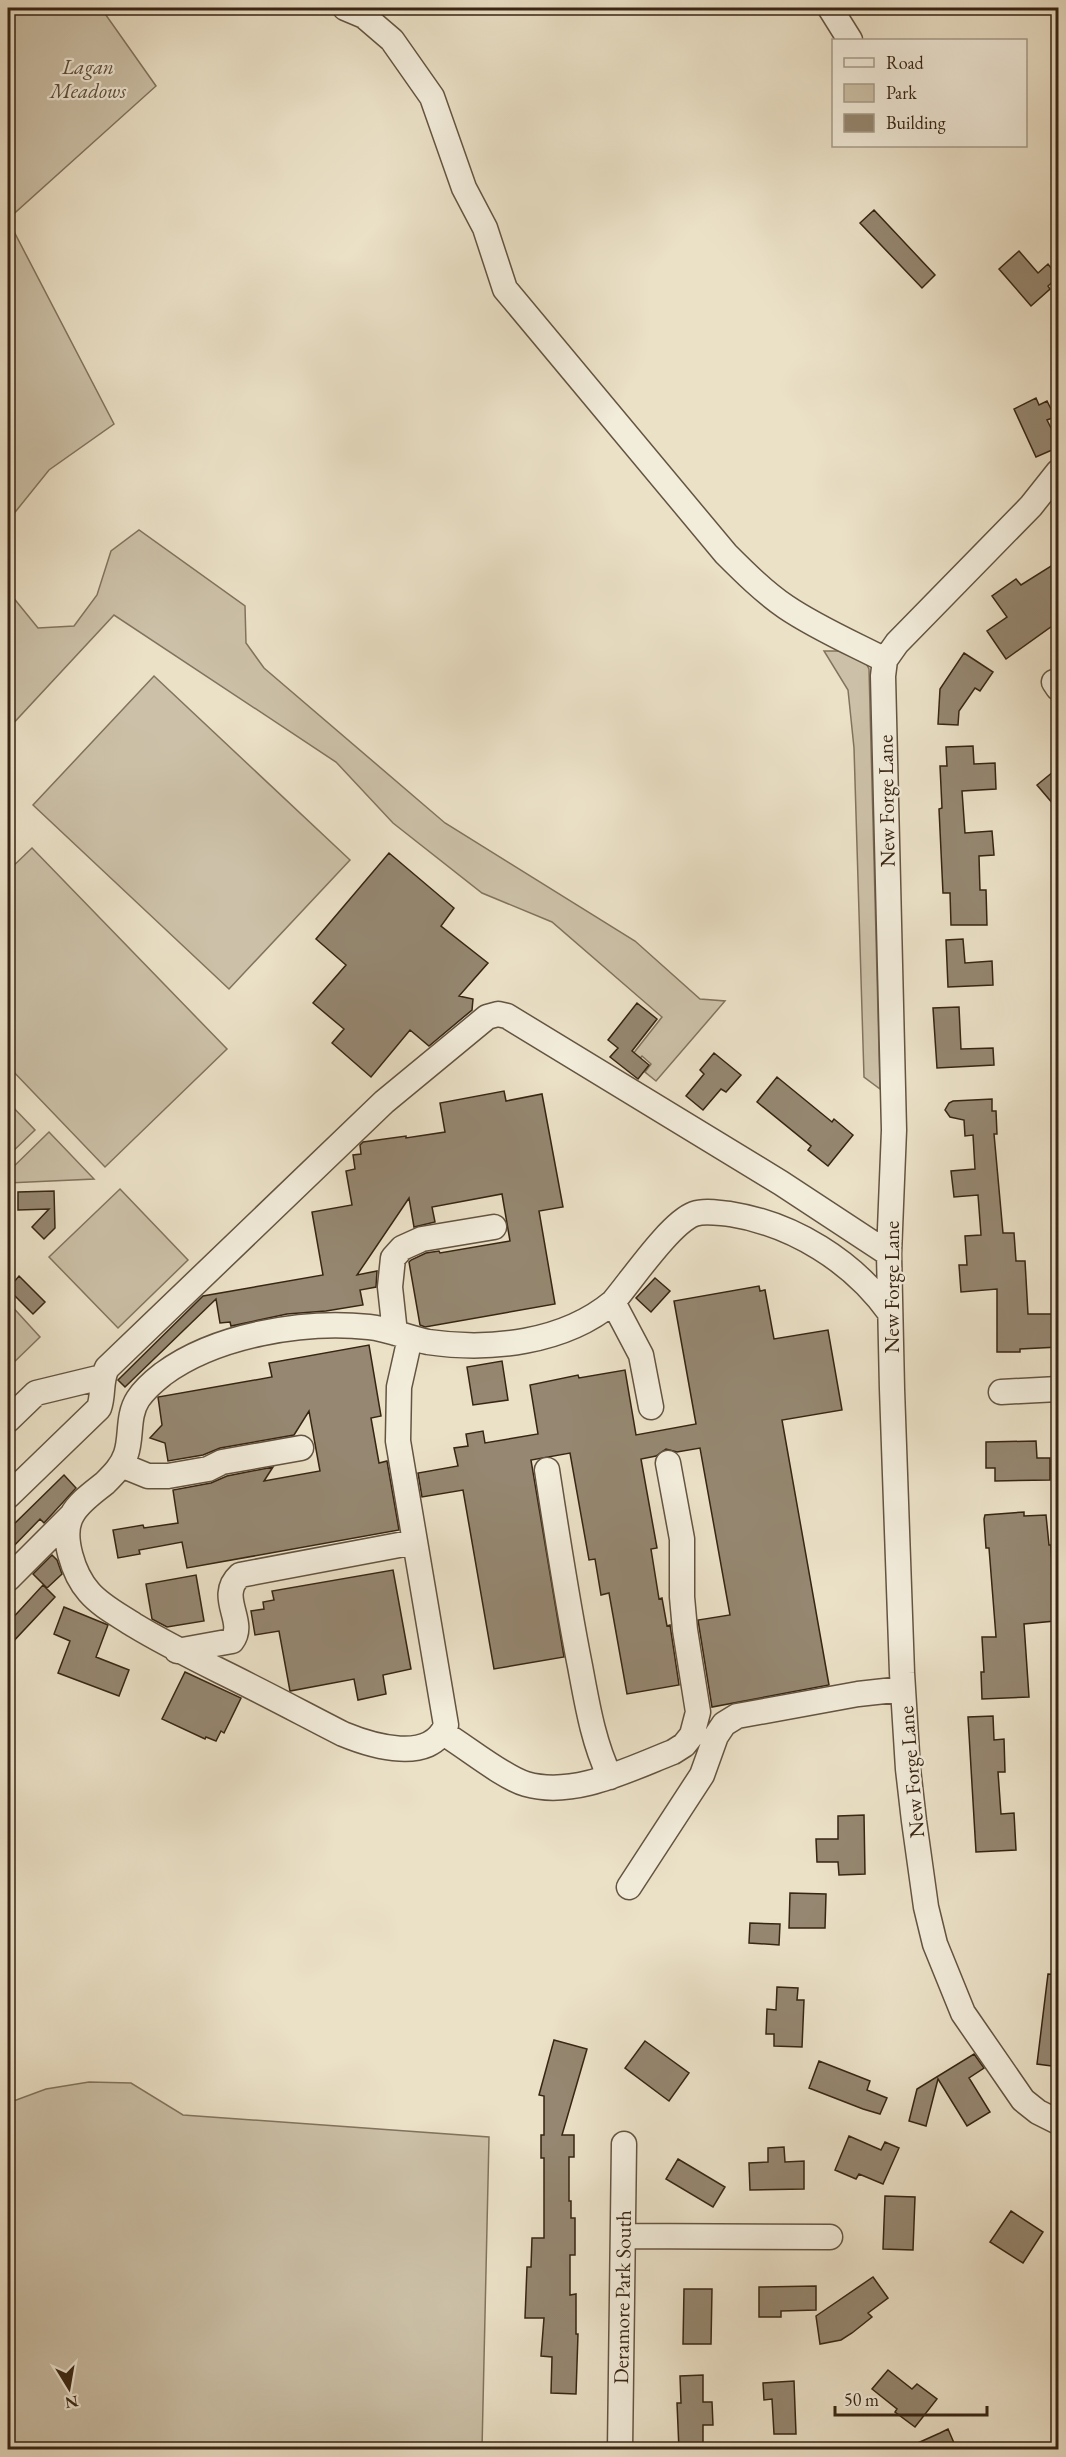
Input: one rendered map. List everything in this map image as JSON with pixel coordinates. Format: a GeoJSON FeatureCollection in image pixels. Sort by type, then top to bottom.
{"type":"FeatureCollection","features":[{"type":"Feature","properties":{"kind":"street"},"geometry":{"type":"LineString","coordinates":[[345,8],[364,16],[392,40],[432,97],[464,188],[485,228],[505,289],[726,554],[743,572],[795,612],[885,660],[897,643],[1031,506],[1059,472]]}},
{"type":"Feature","properties":{"kind":"street"},"geometry":{"type":"LineString","coordinates":[[830,8],[849,39]]}},
{"type":"Feature","properties":{"kind":"street","name":"New Forge Lane"},"geometry":{"type":"LineString","coordinates":[[885,660],[883,676],[894,1130],[889,1254],[890,1313],[903,1689],[913,1811],[926,1907],[935,1944],[963,2013],[1001,2072],[1023,2100],[1038,2112],[1059,2122]]}},
{"type":"Feature","properties":{"kind":"street"},"geometry":{"type":"LineString","coordinates":[[8,1496],[99,1408],[103,1398],[102,1377],[107,1368],[384,1102],[487,1017],[498,1014],[507,1016],[781,1183],[889,1254]]}},
{"type":"Feature","properties":{"kind":"street"},"geometry":{"type":"LineString","coordinates":[[8,1579],[121,1464],[126,1453],[137,1400],[162,1375],[201,1351],[243,1337],[294,1328],[355,1325],[373,1327],[429,1342],[473,1345],[539,1338],[590,1320],[613,1302],[684,1219],[708,1212],[748,1217],[769,1223],[805,1239],[852,1271],[882,1300],[890,1313]]}},
{"type":"Feature","properties":{"kind":"street"},"geometry":{"type":"LineString","coordinates":[[72,1515],[68,1532],[70,1550],[80,1579],[89,1592],[118,1615],[177,1651],[367,1744],[417,1749],[438,1740],[446,1725],[445,1711],[397,1425],[403,1336],[390,1287],[393,1258],[402,1248],[422,1239],[494,1227]]}},
{"type":"Feature","properties":{"kind":"street"},"geometry":{"type":"LineString","coordinates":[[613,1302],[641,1355],[651,1407]]}},
{"type":"Feature","properties":{"kind":"street"},"geometry":{"type":"LineString","coordinates":[[8,1420],[36,1393],[102,1377]]}},
{"type":"Feature","properties":{"kind":"street"},"geometry":{"type":"LineString","coordinates":[[1000,1392],[1059,1389]]}},
{"type":"Feature","properties":{"kind":"street"},"geometry":{"type":"LineString","coordinates":[[121,1464],[141,1473],[158,1477],[208,1469],[222,1462],[301,1448]]}},
{"type":"Feature","properties":{"kind":"street"},"geometry":{"type":"LineString","coordinates":[[443,1733],[514,1779],[527,1784],[572,1786],[588,1784],[673,1752],[684,1745],[692,1735],[698,1712],[685,1630],[682,1539],[668,1463]]}},
{"type":"Feature","properties":{"kind":"street"},"geometry":{"type":"LineString","coordinates":[[547,1470],[572,1627],[588,1707],[601,1759],[610,1777]]}},
{"type":"Feature","properties":{"kind":"street"},"geometry":{"type":"LineString","coordinates":[[177,1651],[232,1641],[236,1631],[230,1590],[234,1580],[240,1575],[415,1542]]}},
{"type":"Feature","properties":{"kind":"street"},"geometry":{"type":"LineString","coordinates":[[629,1887],[702,1775],[716,1736],[724,1724],[737,1716],[858,1694],[903,1689]]}},
{"type":"Feature","properties":{"kind":"street","name":"Deramore Park South"},"geometry":{"type":"LineString","coordinates":[[620,2450],[624,2144]]}},
{"type":"Feature","properties":{"kind":"street"},"geometry":{"type":"LineString","coordinates":[[624,2236],[830,2237]]}},
{"type":"Feature","properties":{"kind":"green space","name":"Lagan Meadows"},"geometry":{"type":"Polygon","coordinates":[[[8,8],[101,8],[156,86],[8,219],[8,8]]]}},
{"type":"Feature","properties":{"kind":"green space"},"geometry":{"type":"Polygon","coordinates":[[[8,220],[114,424],[49,470],[12,516],[12,596],[38,628],[74,626],[97,595],[111,551],[139,530],[245,606],[246,643],[264,668],[445,823],[635,941],[700,999],[725,1001],[656,1081],[645,1072],[651,1064],[642,1056],[635,1064],[629,1059],[662,1017],[552,922],[482,893],[393,823],[336,762],[114,615],[8,729],[8,220]]]}},
{"type":"Feature","properties":{"kind":"green space"},"geometry":{"type":"Polygon","coordinates":[[[824,651],[848,651],[862,656],[869,669],[880,1089],[864,1077],[854,748],[848,690],[824,651]]]}},
{"type":"Feature","properties":{"kind":"green space"},"geometry":{"type":"Polygon","coordinates":[[[154,676],[350,860],[229,989],[33,805],[154,676]]]}},
{"type":"Feature","properties":{"kind":"green space"},"geometry":{"type":"Polygon","coordinates":[[[32,848],[227,1049],[105,1167],[8,1066],[8,871],[32,848]]]}},
{"type":"Feature","properties":{"kind":"green space"},"geometry":{"type":"Polygon","coordinates":[[[8,1102],[35,1130],[8,1156],[8,1102]]]}},
{"type":"Feature","properties":{"kind":"green space"},"geometry":{"type":"Polygon","coordinates":[[[49,1132],[94,1179],[8,1183],[8,1172],[49,1132]]]}},
{"type":"Feature","properties":{"kind":"green space"},"geometry":{"type":"Polygon","coordinates":[[[120,1189],[188,1260],[118,1328],[49,1257],[120,1189]]]}},
{"type":"Feature","properties":{"kind":"green space"},"geometry":{"type":"Polygon","coordinates":[[[8,1302],[40,1337],[8,1368],[8,1302]]]}},
{"type":"Feature","properties":{"kind":"green space"},"geometry":{"type":"Polygon","coordinates":[[[89,2082],[131,2083],[183,2115],[489,2137],[482,2449],[8,2449],[8,2103],[46,2089],[89,2082]]]}},
{"type":"Feature","properties":{"kind":"building"},"geometry":{"type":"Polygon","coordinates":[[[874,210],[935,275],[922,288],[860,223],[874,210]]]}},
{"type":"Feature","properties":{"kind":"building"},"geometry":{"type":"Polygon","coordinates":[[[1019,251],[1038,273],[1048,264],[1058,277],[1048,286],[1050,289],[1031,306],[999,269],[1019,251]]]}},
{"type":"Feature","properties":{"kind":"building"},"geometry":{"type":"Polygon","coordinates":[[[1036,398],[1039,405],[1047,401],[1055,417],[1047,420],[1059,447],[1036,457],[1014,409],[1036,398]]]}},
{"type":"Feature","properties":{"kind":"building"},"geometry":{"type":"Polygon","coordinates":[[[1059,561],[1059,621],[1006,659],[987,631],[1007,617],[992,596],[1016,579],[1021,585],[1059,561]]]}},
{"type":"Feature","properties":{"kind":"building"},"geometry":{"type":"Polygon","coordinates":[[[964,653],[993,672],[980,691],[975,688],[959,711],[958,725],[938,724],[940,689],[964,653]]]}},
{"type":"Feature","properties":{"kind":"building"},"geometry":{"type":"Polygon","coordinates":[[[973,746],[974,764],[995,763],[996,789],[962,791],[965,833],[992,831],[994,855],[979,856],[980,890],[986,890],[987,925],[951,925],[950,893],[943,893],[939,809],[942,808],[940,766],[947,766],[946,747],[973,746]]]}},
{"type":"Feature","properties":{"kind":"building"},"geometry":{"type":"Polygon","coordinates":[[[1059,767],[1059,811],[1037,785],[1059,767]]]}},
{"type":"Feature","properties":{"kind":"building"},"geometry":{"type":"Polygon","coordinates":[[[389,853],[454,908],[441,926],[488,963],[459,996],[473,999],[472,1010],[429,1046],[410,1030],[371,1077],[332,1043],[344,1029],[313,1003],[346,965],[316,939],[389,853]]]}},
{"type":"Feature","properties":{"kind":"building"},"geometry":{"type":"Polygon","coordinates":[[[963,939],[965,963],[992,961],[993,985],[948,987],[946,940],[963,939]]]}},
{"type":"Feature","properties":{"kind":"building"},"geometry":{"type":"Polygon","coordinates":[[[637,1003],[657,1019],[632,1051],[649,1065],[638,1079],[610,1057],[618,1048],[608,1040],[637,1003]]]}},
{"type":"Feature","properties":{"kind":"building"},"geometry":{"type":"Polygon","coordinates":[[[959,1007],[961,1049],[993,1048],[994,1065],[937,1068],[933,1008],[959,1007]]]}},
{"type":"Feature","properties":{"kind":"building"},"geometry":{"type":"Polygon","coordinates":[[[714,1053],[741,1075],[726,1092],[721,1089],[703,1110],[686,1096],[704,1074],[700,1070],[714,1053]]]}},
{"type":"Feature","properties":{"kind":"building"},"geometry":{"type":"Polygon","coordinates":[[[777,1077],[832,1122],[834,1119],[853,1135],[828,1166],[808,1150],[811,1146],[757,1102],[777,1077]]]}},
{"type":"Feature","properties":{"kind":"building"},"geometry":{"type":"Polygon","coordinates":[[[504,1091],[506,1101],[542,1094],[563,1207],[539,1211],[555,1304],[425,1327],[420,1325],[409,1262],[411,1260],[426,1253],[439,1251],[440,1253],[510,1241],[502,1194],[432,1207],[435,1222],[414,1227],[409,1198],[357,1275],[377,1271],[376,1287],[360,1290],[363,1305],[287,1314],[231,1326],[230,1322],[220,1323],[216,1299],[125,1387],[118,1380],[203,1296],[323,1275],[312,1212],[352,1205],[346,1171],[355,1169],[353,1155],[361,1154],[360,1145],[363,1142],[445,1132],[440,1103],[504,1091]]]}},
{"type":"Feature","properties":{"kind":"building"},"geometry":{"type":"Polygon","coordinates":[[[992,1099],[992,1111],[996,1111],[997,1134],[994,1134],[1003,1233],[1014,1233],[1016,1261],[1025,1261],[1028,1314],[1057,1314],[1059,1347],[1020,1349],[1020,1352],[997,1352],[997,1289],[961,1292],[959,1265],[967,1265],[965,1236],[981,1235],[978,1195],[954,1197],[951,1171],[975,1169],[973,1135],[965,1136],[964,1120],[950,1117],[945,1110],[953,1101],[992,1099]]]}},
{"type":"Feature","properties":{"kind":"building"},"geometry":{"type":"Polygon","coordinates":[[[54,1191],[55,1228],[44,1239],[32,1227],[49,1209],[18,1210],[18,1192],[54,1191]]]}},
{"type":"Feature","properties":{"kind":"building"},"geometry":{"type":"Polygon","coordinates":[[[19,1276],[45,1302],[33,1314],[8,1289],[19,1276]]]}},
{"type":"Feature","properties":{"kind":"building"},"geometry":{"type":"Polygon","coordinates":[[[655,1278],[670,1291],[651,1312],[636,1298],[655,1278]]]}},
{"type":"Feature","properties":{"kind":"building"},"geometry":{"type":"Polygon","coordinates":[[[759,1286],[760,1291],[765,1290],[774,1339],[828,1330],[842,1410],[782,1420],[829,1685],[712,1707],[698,1620],[730,1615],[700,1448],[677,1452],[666,1449],[656,1456],[641,1459],[657,1548],[651,1549],[659,1599],[662,1598],[667,1626],[670,1625],[679,1685],[627,1694],[609,1593],[601,1595],[595,1559],[589,1560],[570,1453],[531,1460],[564,1657],[494,1669],[463,1490],[422,1497],[418,1473],[458,1466],[454,1448],[468,1446],[466,1434],[483,1431],[485,1443],[538,1434],[530,1385],[578,1375],[579,1378],[625,1370],[636,1435],[696,1424],[674,1301],[759,1286]]]}},
{"type":"Feature","properties":{"kind":"building"},"geometry":{"type":"Polygon","coordinates":[[[369,1345],[381,1416],[371,1418],[379,1463],[387,1461],[399,1530],[187,1568],[182,1542],[139,1550],[140,1554],[118,1558],[113,1530],[178,1523],[173,1490],[273,1467],[264,1481],[320,1471],[309,1411],[294,1435],[220,1448],[203,1455],[168,1461],[165,1443],[150,1438],[162,1425],[158,1397],[272,1377],[269,1363],[369,1345]]]}},
{"type":"Feature","properties":{"kind":"building"},"geometry":{"type":"Polygon","coordinates":[[[502,1361],[508,1400],[473,1405],[467,1367],[502,1361]]]}},
{"type":"Feature","properties":{"kind":"building"},"geometry":{"type":"Polygon","coordinates":[[[1036,1441],[1037,1458],[1050,1458],[1050,1480],[995,1481],[995,1468],[986,1468],[986,1442],[1036,1441]]]}},
{"type":"Feature","properties":{"kind":"building"},"geometry":{"type":"Polygon","coordinates":[[[64,1475],[76,1488],[44,1523],[40,1519],[8,1552],[8,1530],[64,1475]]]}},
{"type":"Feature","properties":{"kind":"building"},"geometry":{"type":"Polygon","coordinates":[[[1024,1512],[1024,1516],[1046,1515],[1049,1545],[1051,1545],[1055,1621],[1024,1624],[1029,1697],[982,1699],[981,1672],[984,1672],[982,1637],[996,1637],[989,1548],[986,1548],[984,1519],[985,1515],[1024,1512]]]}},
{"type":"Feature","properties":{"kind":"building"},"geometry":{"type":"Polygon","coordinates":[[[52,1555],[57,1560],[62,1574],[47,1588],[33,1574],[52,1555]]]}},
{"type":"Feature","properties":{"kind":"building"},"geometry":{"type":"Polygon","coordinates":[[[393,1570],[411,1669],[383,1675],[386,1694],[358,1700],[354,1679],[290,1691],[279,1631],[255,1635],[251,1611],[264,1609],[263,1602],[274,1600],[272,1591],[393,1570]]]}},
{"type":"Feature","properties":{"kind":"building"},"geometry":{"type":"Polygon","coordinates":[[[196,1575],[204,1621],[167,1627],[152,1619],[146,1584],[196,1575]]]}},
{"type":"Feature","properties":{"kind":"building"},"geometry":{"type":"Polygon","coordinates":[[[43,1585],[55,1597],[8,1647],[8,1623],[43,1585]]]}},
{"type":"Feature","properties":{"kind":"building"},"geometry":{"type":"Polygon","coordinates":[[[64,1607],[108,1625],[96,1657],[129,1670],[119,1696],[58,1673],[70,1641],[54,1634],[64,1607]]]}},
{"type":"Feature","properties":{"kind":"building"},"geometry":{"type":"Polygon","coordinates":[[[185,1672],[241,1698],[224,1733],[221,1731],[216,1741],[206,1737],[205,1739],[162,1719],[185,1672]]]}},
{"type":"Feature","properties":{"kind":"building"},"geometry":{"type":"Polygon","coordinates":[[[993,1716],[994,1740],[1004,1739],[1005,1772],[998,1772],[1001,1814],[1014,1813],[1016,1850],[976,1852],[968,1717],[993,1716]]]}},
{"type":"Feature","properties":{"kind":"building"},"geometry":{"type":"Polygon","coordinates":[[[864,1815],[865,1874],[839,1875],[838,1862],[817,1862],[816,1839],[838,1839],[838,1816],[864,1815]]]}},
{"type":"Feature","properties":{"kind":"building"},"geometry":{"type":"Polygon","coordinates":[[[790,1893],[826,1894],[825,1928],[789,1928],[790,1893]]]}},
{"type":"Feature","properties":{"kind":"building"},"geometry":{"type":"Polygon","coordinates":[[[750,1923],[780,1924],[779,1945],[749,1943],[750,1923]]]}},
{"type":"Feature","properties":{"kind":"building"},"geometry":{"type":"Polygon","coordinates":[[[1048,1974],[1059,1975],[1059,2067],[1037,2064],[1048,1974]]]}},
{"type":"Feature","properties":{"kind":"building"},"geometry":{"type":"Polygon","coordinates":[[[777,1987],[798,1988],[797,2000],[804,2000],[802,2047],[774,2046],[774,2034],[766,2034],[767,2009],[776,2010],[777,1987]]]}},
{"type":"Feature","properties":{"kind":"building"},"geometry":{"type":"Polygon","coordinates":[[[554,2040],[587,2049],[562,2135],[574,2135],[574,2157],[569,2157],[569,2201],[571,2201],[571,2218],[575,2218],[575,2255],[570,2255],[570,2295],[576,2294],[576,2334],[578,2334],[576,2394],[551,2393],[552,2357],[541,2356],[544,2318],[525,2318],[527,2267],[531,2267],[532,2238],[544,2238],[544,2158],[541,2158],[541,2135],[544,2135],[544,2096],[539,2095],[554,2040]]]}},
{"type":"Feature","properties":{"kind":"building"},"geometry":{"type":"Polygon","coordinates":[[[645,2041],[689,2073],[669,2101],[625,2068],[645,2041]]]}},
{"type":"Feature","properties":{"kind":"building"},"geometry":{"type":"Polygon","coordinates":[[[974,2054],[984,2068],[969,2078],[990,2112],[967,2126],[938,2079],[926,2126],[909,2121],[917,2089],[974,2054]]]}},
{"type":"Feature","properties":{"kind":"building"},"geometry":{"type":"Polygon","coordinates":[[[819,2061],[870,2081],[867,2090],[887,2098],[880,2114],[809,2088],[819,2061]]]}},
{"type":"Feature","properties":{"kind":"building"},"geometry":{"type":"Polygon","coordinates":[[[849,2136],[881,2150],[885,2142],[899,2148],[883,2184],[859,2174],[856,2179],[835,2170],[849,2136]]]}},
{"type":"Feature","properties":{"kind":"building"},"geometry":{"type":"Polygon","coordinates":[[[784,2147],[785,2162],[804,2161],[804,2189],[750,2190],[749,2163],[768,2162],[768,2148],[784,2147]]]}},
{"type":"Feature","properties":{"kind":"building"},"geometry":{"type":"Polygon","coordinates":[[[678,2159],[725,2187],[713,2207],[666,2179],[678,2159]]]}},
{"type":"Feature","properties":{"kind":"building"},"geometry":{"type":"Polygon","coordinates":[[[885,2196],[915,2197],[913,2250],[883,2249],[885,2196]]]}},
{"type":"Feature","properties":{"kind":"building"},"geometry":{"type":"Polygon","coordinates":[[[1011,2211],[1043,2232],[1023,2263],[990,2242],[1011,2211]]]}},
{"type":"Feature","properties":{"kind":"building"},"geometry":{"type":"Polygon","coordinates":[[[873,2277],[888,2298],[868,2313],[872,2317],[852,2333],[841,2340],[820,2344],[816,2316],[873,2277]]]}},
{"type":"Feature","properties":{"kind":"building"},"geometry":{"type":"Polygon","coordinates":[[[816,2286],[816,2310],[781,2311],[781,2317],[759,2317],[759,2287],[816,2286]]]}},
{"type":"Feature","properties":{"kind":"building"},"geometry":{"type":"Polygon","coordinates":[[[684,2289],[712,2289],[711,2344],[683,2344],[684,2289]]]}},
{"type":"Feature","properties":{"kind":"building"},"geometry":{"type":"Polygon","coordinates":[[[888,2370],[912,2389],[917,2384],[937,2399],[915,2427],[895,2412],[897,2409],[872,2389],[888,2370]]]}},
{"type":"Feature","properties":{"kind":"building"},"geometry":{"type":"Polygon","coordinates":[[[703,2375],[703,2402],[712,2402],[713,2425],[703,2425],[703,2450],[679,2450],[677,2403],[681,2403],[680,2376],[703,2375]]]}},
{"type":"Feature","properties":{"kind":"building"},"geometry":{"type":"Polygon","coordinates":[[[794,2381],[796,2434],[774,2434],[772,2399],[764,2400],[763,2383],[794,2381]]]}},
{"type":"Feature","properties":{"kind":"building"},"geometry":{"type":"Polygon","coordinates":[[[948,2429],[957,2450],[902,2450],[940,2433],[948,2429]]]}}]}
